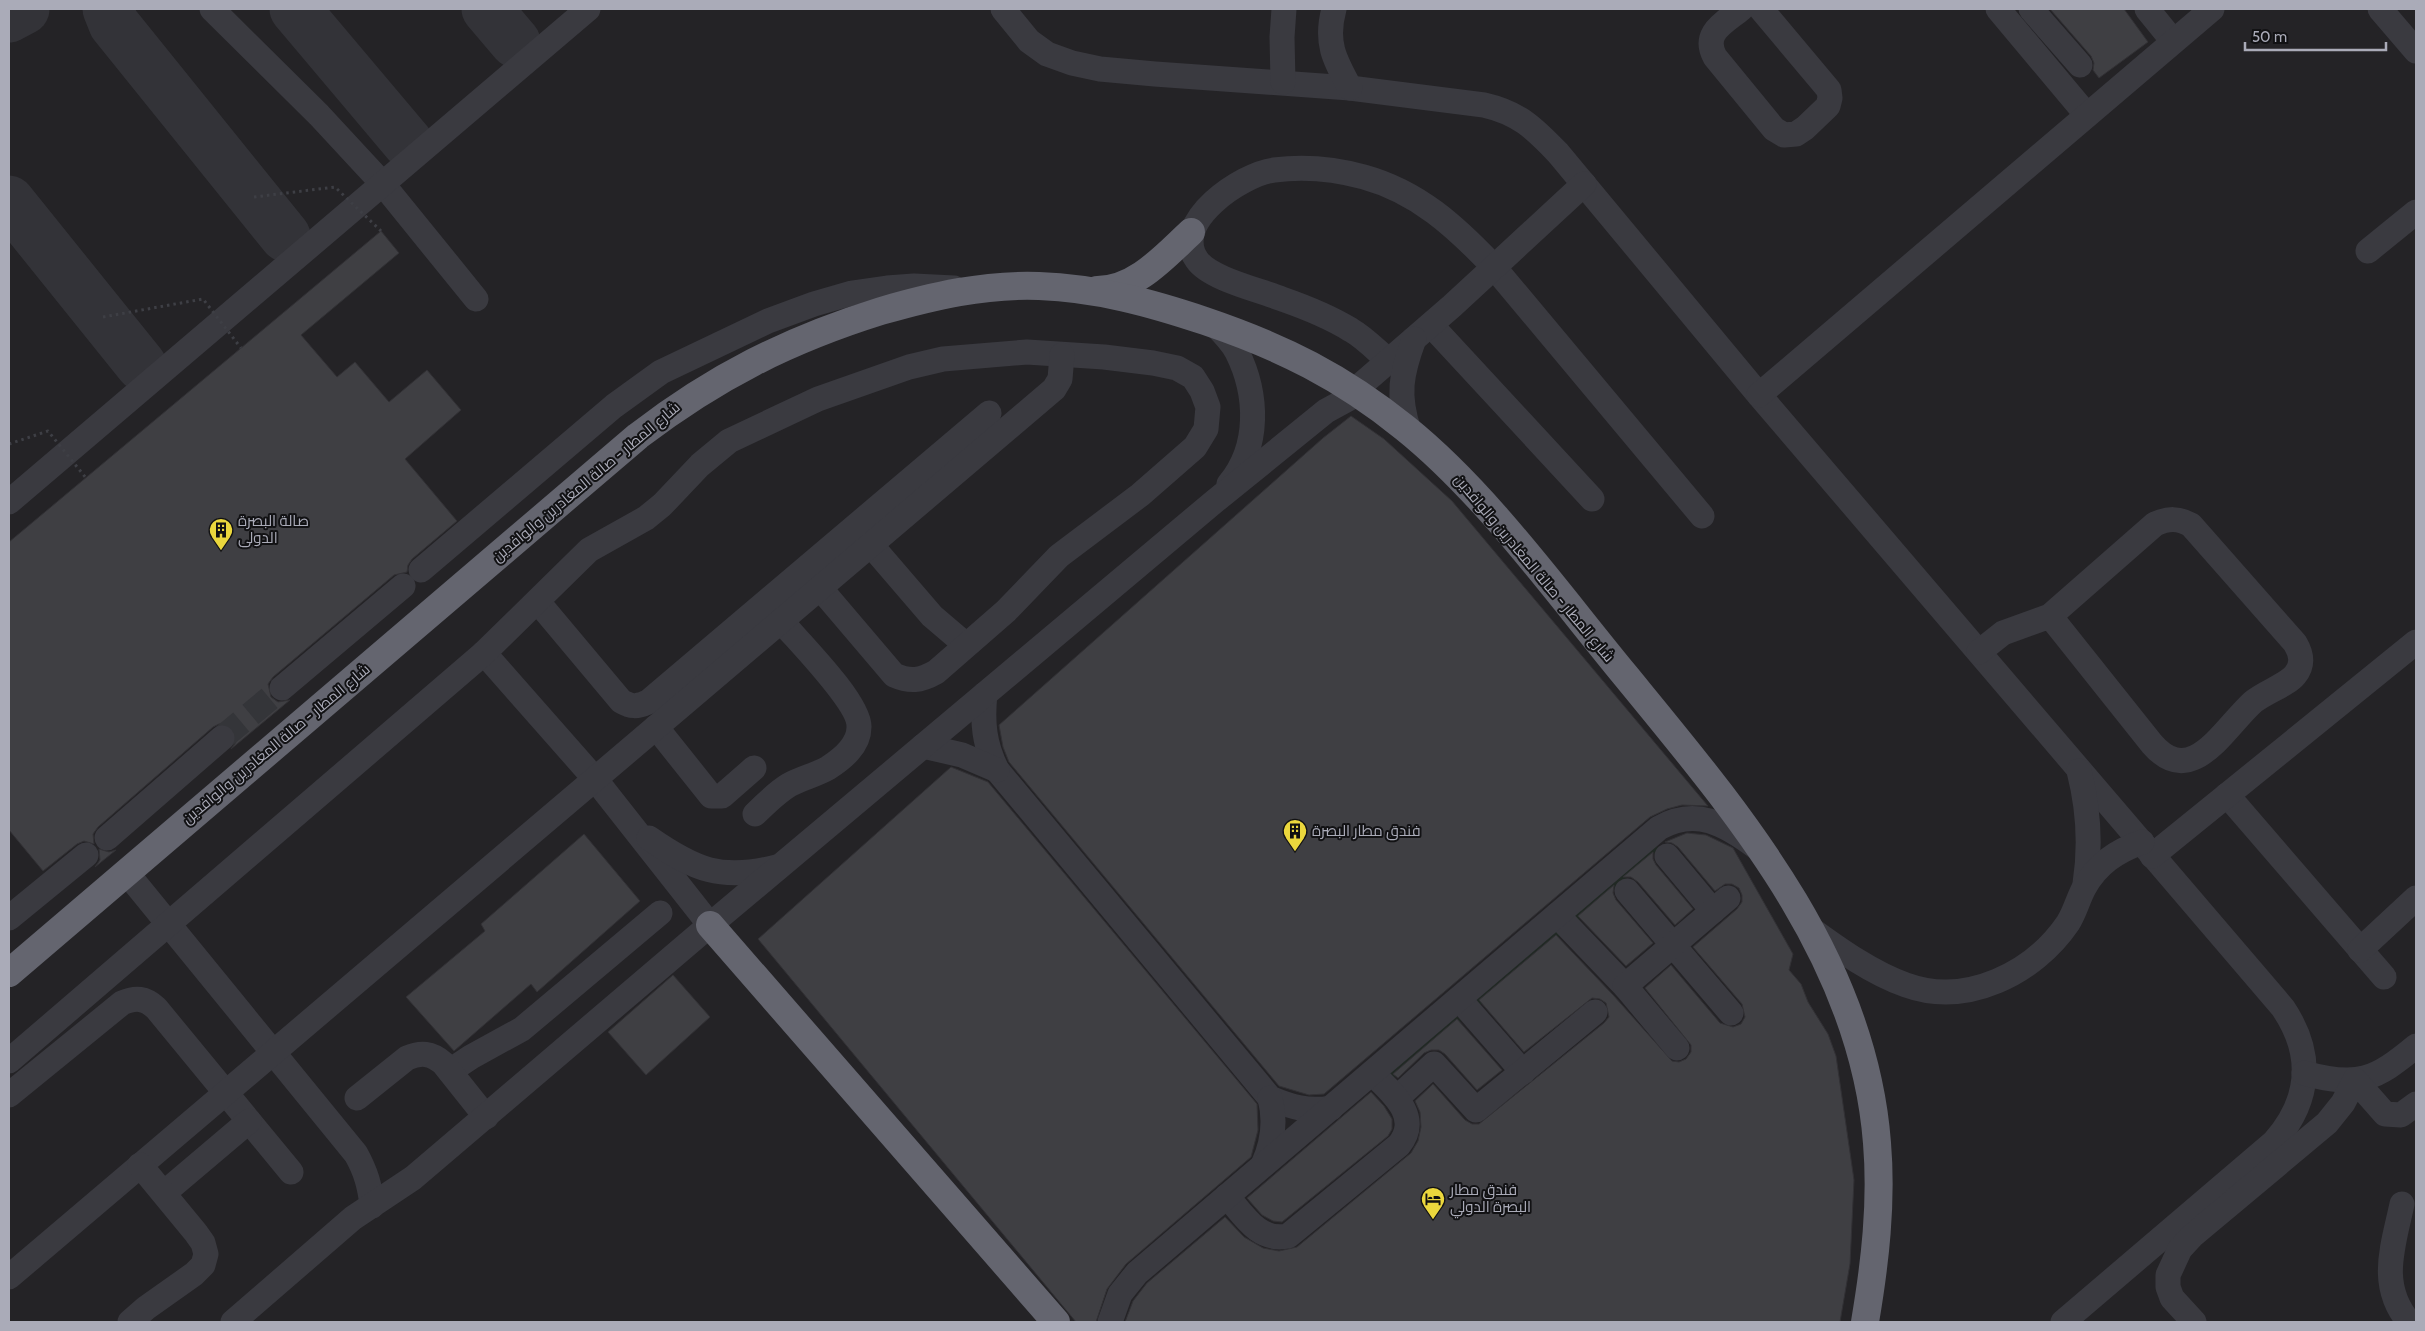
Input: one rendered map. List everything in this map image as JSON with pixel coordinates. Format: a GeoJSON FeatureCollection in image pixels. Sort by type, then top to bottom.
{"type":"FeatureCollection","features":[{"type":"Feature","properties":{"kind":"highway"},"geometry":{"type":"LineString","coordinates":[[1070,289],[1105,290],[1129,283],[1155,265],[1191,232]]}},
{"type":"Feature","properties":{"kind":"highway","name":"شارع المطار - صالة المغادرين والوافدين"},"geometry":{"type":"LineString","coordinates":[[9,972],[678,404],[729,373],[784,346],[835,325],[940,295],[984,287],[1041,286],[1108,294],[1157,305],[1285,352],[1321,370],[1357,392],[1409,431],[1464,484],[1508,534],[1706,773],[1764,853],[1811,929],[1852,1020],[1866,1071],[1877,1142],[1878,1215],[1874,1271],[1865,1322]]}},
{"type":"Feature","properties":{"kind":"highway"},"geometry":{"type":"LineString","coordinates":[[710,925],[1056,1322]]}},
{"type":"Feature","properties":{"kind":"lane"},"geometry":{"type":"LineString","coordinates":[[212,9],[319,114],[382,183],[476,299]]}},
{"type":"Feature","properties":{"kind":"lane"},"geometry":{"type":"LineString","coordinates":[[9,502],[588,9]]}},
{"type":"Feature","properties":{"kind":"lane"},"geometry":{"type":"LineString","coordinates":[[1003,9],[1029,41],[1047,54],[1072,63],[1100,69],[1350,88],[1484,105],[1520,117],[1536,130],[1584,184],[1759,395],[2283,1008],[2299,1037],[2304,1053],[2304,1086],[2293,1116],[2274,1142],[2063,1322]]}},
{"type":"Feature","properties":{"kind":"lane"},"geometry":{"type":"LineString","coordinates":[[1283,82],[1282,37],[1284,9]]}},
{"type":"Feature","properties":{"kind":"lane"},"geometry":{"type":"LineString","coordinates":[[1334,9],[1330,24],[1330,44],[1336,63],[1350,88]]}},
{"type":"Feature","properties":{"kind":"lane"},"geometry":{"type":"LineString","coordinates":[[1740,9],[1716,30],[1710,39],[1710,48],[1715,57],[1774,129],[1784,134],[1796,134],[1828,106],[1829,90],[1761,9]]}},
{"type":"Feature","properties":{"kind":"lane"},"geometry":{"type":"LineString","coordinates":[[1998,9],[2086,114]]}},
{"type":"Feature","properties":{"kind":"lane"},"geometry":{"type":"LineString","coordinates":[[2031,9],[2080,65]]}},
{"type":"Feature","properties":{"kind":"lane"},"geometry":{"type":"LineString","coordinates":[[2147,9],[2174,41]]}},
{"type":"Feature","properties":{"kind":"lane"},"geometry":{"type":"LineString","coordinates":[[1759,395],[2086,114],[2212,9]]}},
{"type":"Feature","properties":{"kind":"lane"},"geometry":{"type":"LineString","coordinates":[[2380,9],[2416,52]]}},
{"type":"Feature","properties":{"kind":"lane"},"geometry":{"type":"LineString","coordinates":[[1389,361],[1352,330],[1285,300],[1221,277],[1207,269],[1197,261],[1191,247],[1191,232],[1198,219],[1231,189],[1251,178],[1272,170],[1326,169],[1343,172],[1387,184],[1427,205],[1464,234],[1493,266],[1702,516]]}},
{"type":"Feature","properties":{"kind":"lane"},"geometry":{"type":"LineString","coordinates":[[233,1322],[339,1230],[413,1178],[486,1117],[710,925],[1215,501],[1326,412],[1357,392],[1584,184]]}},
{"type":"Feature","properties":{"kind":"lane"},"geometry":{"type":"LineString","coordinates":[[2368,251],[2416,212]]}},
{"type":"Feature","properties":{"kind":"lane"},"geometry":{"type":"LineString","coordinates":[[421,570],[614,406],[661,372],[768,321],[814,304],[852,293],[914,286],[984,287]]}},
{"type":"Feature","properties":{"kind":"lane"},"geometry":{"type":"LineString","coordinates":[[1215,325],[1236,350],[1250,381],[1254,413],[1249,446],[1243,461],[1236,476],[1215,501]]}},
{"type":"Feature","properties":{"kind":"lane"},"geometry":{"type":"LineString","coordinates":[[1409,431],[1402,408],[1401,385],[1403,369],[1423,332]]}},
{"type":"Feature","properties":{"kind":"lane"},"geometry":{"type":"LineString","coordinates":[[1423,332],[1592,499]]}},
{"type":"Feature","properties":{"kind":"lane"},"geometry":{"type":"LineString","coordinates":[[9,1061],[484,653],[589,550],[646,518],[662,505],[712,454],[747,431],[818,399],[909,366],[943,359],[987,355],[1027,352],[1144,362],[1177,368],[1193,377],[1202,391],[1208,407],[1206,429],[1195,447],[1140,495],[1059,556],[1006,611],[936,672],[923,680],[908,680],[894,675],[820,588]]}},
{"type":"Feature","properties":{"kind":"lane"},"geometry":{"type":"LineString","coordinates":[[9,1277],[1054,389],[1060,379],[1062,354]]}},
{"type":"Feature","properties":{"kind":"lane"},"geometry":{"type":"LineString","coordinates":[[538,602],[622,701],[630,706],[640,706],[648,702],[989,413]]}},
{"type":"Feature","properties":{"kind":"lane"},"geometry":{"type":"LineString","coordinates":[[1979,652],[2003,634],[2050,616],[2155,524],[2167,519],[2180,519],[2191,525],[2295,643],[2300,653],[2300,665],[2295,676],[2254,702],[2202,755],[2189,761],[2175,761],[2161,755],[2050,616]]}},
{"type":"Feature","properties":{"kind":"lane"},"geometry":{"type":"LineString","coordinates":[[871,545],[932,616],[966,646]]}},
{"type":"Feature","properties":{"kind":"lane"},"geometry":{"type":"LineString","coordinates":[[282,688],[402,586]]}},
{"type":"Feature","properties":{"kind":"lane"},"geometry":{"type":"LineString","coordinates":[[755,814],[774,795],[790,784],[838,762],[858,738],[860,726],[851,703],[781,621]]}},
{"type":"Feature","properties":{"kind":"lane"},"geometry":{"type":"LineString","coordinates":[[1811,929],[1841,951],[1907,986],[1945,992],[1982,987],[2017,973],[2046,950],[2069,921],[2084,887],[2095,871],[2108,858],[2124,848],[2147,849],[2227,796],[2416,642]]}},
{"type":"Feature","properties":{"kind":"lane"},"geometry":{"type":"LineString","coordinates":[[484,653],[595,779],[710,925]]}},
{"type":"Feature","properties":{"kind":"lane"},"geometry":{"type":"LineString","coordinates":[[985,694],[984,734],[988,753],[997,770],[1270,1098],[1273,1107],[1273,1137],[1262,1166]]}},
{"type":"Feature","properties":{"kind":"lane"},"geometry":{"type":"LineString","coordinates":[[656,727],[711,796],[722,796],[754,768]]}},
{"type":"Feature","properties":{"kind":"lane"},"geometry":{"type":"LineString","coordinates":[[107,838],[222,738]]}},
{"type":"Feature","properties":{"kind":"lane"},"geometry":{"type":"LineString","coordinates":[[923,746],[962,755],[997,770]]}},
{"type":"Feature","properties":{"kind":"lane"},"geometry":{"type":"LineString","coordinates":[[2078,767],[2086,797],[2089,827],[2089,857],[2084,887]]}},
{"type":"Feature","properties":{"kind":"lane"},"geometry":{"type":"LineString","coordinates":[[2227,796],[2384,977]]}},
{"type":"Feature","properties":{"kind":"lane"},"geometry":{"type":"LineString","coordinates":[[1110,1322],[1120,1294],[1137,1273],[1659,828],[1670,822],[1693,818],[1719,823],[1764,853]]}},
{"type":"Feature","properties":{"kind":"lane"},"geometry":{"type":"LineString","coordinates":[[629,824],[692,865],[714,871],[752,874],[781,866]]}},
{"type":"Feature","properties":{"kind":"lane"},"geometry":{"type":"LineString","coordinates":[[9,918],[86,855]]}},
{"type":"Feature","properties":{"kind":"lane"},"geometry":{"type":"LineString","coordinates":[[1625,986],[1721,904],[1667,856]]}},
{"type":"Feature","properties":{"kind":"lane"},"geometry":{"type":"LineString","coordinates":[[126,872],[169,922],[356,1154],[368,1179],[372,1206]]}},
{"type":"Feature","properties":{"kind":"lane"},"geometry":{"type":"LineString","coordinates":[[1626,891],[1731,1012]]}},
{"type":"Feature","properties":{"kind":"lane"},"geometry":{"type":"LineString","coordinates":[[2360,950],[2416,898]]}},
{"type":"Feature","properties":{"kind":"lane"},"geometry":{"type":"LineString","coordinates":[[450,1071],[471,1057],[522,1029],[660,913]]}},
{"type":"Feature","properties":{"kind":"lane"},"geometry":{"type":"LineString","coordinates":[[1557,915],[1625,986],[1677,1048]]}},
{"type":"Feature","properties":{"kind":"lane"},"geometry":{"type":"LineString","coordinates":[[9,1095],[122,1003],[140,999],[149,1002],[156,1008],[291,1172]]}},
{"type":"Feature","properties":{"kind":"lane"},"geometry":{"type":"LineString","coordinates":[[1459,999],[1522,1072]]}},
{"type":"Feature","properties":{"kind":"lane"},"geometry":{"type":"LineString","coordinates":[[1397,1098],[1434,1064],[1476,1110],[1595,1012]]}},
{"type":"Feature","properties":{"kind":"lane"},"geometry":{"type":"LineString","coordinates":[[2304,1073],[2326,1078],[2354,1080],[2372,1077],[2387,1070],[2416,1046]]}},
{"type":"Feature","properties":{"kind":"lane"},"geometry":{"type":"LineString","coordinates":[[357,1098],[407,1058],[416,1054],[426,1053],[435,1057],[450,1071],[486,1117]]}},
{"type":"Feature","properties":{"kind":"lane"},"geometry":{"type":"LineString","coordinates":[[1227,1196],[1261,1233],[1271,1236],[1288,1236],[1399,1145],[1404,1138],[1407,1120],[1402,1104],[1372,1073]]}},
{"type":"Feature","properties":{"kind":"lane"},"geometry":{"type":"LineString","coordinates":[[2354,1080],[2385,1114],[2401,1115],[2416,1104]]}},
{"type":"Feature","properties":{"kind":"lane"},"geometry":{"type":"LineString","coordinates":[[2194,1322],[2172,1298],[2168,1287],[2168,1275],[2180,1249],[2192,1236],[2327,1123],[2343,1103],[2354,1080]]}},
{"type":"Feature","properties":{"kind":"lane"},"geometry":{"type":"LineString","coordinates":[[1270,1098],[1302,1109],[1331,1108]]}},
{"type":"Feature","properties":{"kind":"lane"},"geometry":{"type":"LineString","coordinates":[[164,1193],[249,1121]]}},
{"type":"Feature","properties":{"kind":"lane"},"geometry":{"type":"LineString","coordinates":[[130,1322],[146,1308],[194,1274],[202,1265],[206,1254],[199,1238],[140,1165]]}},
{"type":"Feature","properties":{"kind":"lane"},"geometry":{"type":"LineString","coordinates":[[2402,1204],[2391,1254],[2389,1282],[2398,1309],[2409,1322]]}},
{"type":"Feature","properties":{"kind":"path"},"geometry":{"type":"LineString","coordinates":[[254,197],[335,187],[381,231]]}},
{"type":"Feature","properties":{"kind":"path"},"geometry":{"type":"LineString","coordinates":[[102,317],[203,299],[242,348]]}},
{"type":"Feature","properties":{"kind":"path"},"geometry":{"type":"LineString","coordinates":[[9,444],[48,431],[86,478]]}},
{"type":"Feature","properties":{"kind":"shaded area"},"geometry":{"type":"Polygon","coordinates":[[[9,9],[2416,9],[2416,1322],[9,1322],[9,9]]]}},
{"type":"Feature","properties":{"kind":"shaded area"},"geometry":{"type":"Polygon","coordinates":[[[1653,842],[1659,849],[1574,924],[1567,917],[1653,842]]]}},
{"type":"Feature","properties":{"kind":"shaded area"},"geometry":{"type":"Polygon","coordinates":[[[1556,926],[1562,934],[1480,1005],[1474,998],[1556,926]]]}},
{"type":"Feature","properties":{"kind":"shaded area"},"geometry":{"type":"Polygon","coordinates":[[[1454,1013],[1461,1021],[1389,1082],[1382,1074],[1454,1013]]]}},
{"type":"Feature","properties":{"kind":"building"},"geometry":{"type":"Polygon","coordinates":[[[2050,9],[2124,9],[2148,42],[2099,78],[2093,70],[2094,63],[2091,56],[2050,9]]]}},
{"type":"Feature","properties":{"kind":"building","name":"صالة البصرة الدولى"},"geometry":{"type":"Polygon","coordinates":[[[381,231],[399,253],[301,335],[337,377],[355,362],[389,402],[427,370],[461,410],[405,459],[457,521],[412,559],[408,565],[407,572],[394,575],[273,677],[268,684],[271,697],[278,702],[290,700],[231,749],[236,742],[233,729],[226,724],[219,724],[213,727],[98,827],[93,834],[94,844],[84,841],[77,844],[43,871],[9,830],[9,542],[381,231]]]}},
{"type":"Feature","properties":{"kind":"building"},"geometry":{"type":"Polygon","coordinates":[[[1351,416],[1384,439],[1452,501],[1708,806],[1682,805],[1667,809],[1650,817],[1324,1094],[1309,1095],[1279,1086],[1009,762],[1003,747],[999,725],[1323,438],[1351,416]]]}},
{"type":"Feature","properties":{"kind":"building"},"geometry":{"type":"Polygon","coordinates":[[[951,767],[988,782],[1257,1104],[1258,1130],[1251,1157],[1126,1264],[1107,1289],[1096,1322],[1076,1322],[758,939],[951,767]]]}},
{"type":"Feature","properties":{"kind":"building"},"geometry":{"type":"Polygon","coordinates":[[[1687,833],[1706,835],[1733,848],[1793,954],[1789,970],[1801,984],[1808,1002],[1828,1034],[1836,1056],[1854,1180],[1850,1264],[1840,1322],[1125,1322],[1133,1301],[1147,1283],[1225,1217],[1244,1237],[1263,1248],[1279,1251],[1297,1247],[1411,1153],[1418,1141],[1421,1127],[1420,1112],[1415,1101],[1433,1084],[1465,1120],[1472,1124],[1479,1124],[1604,1023],[1609,1017],[1606,1003],[1600,999],[1592,998],[1524,1052],[1479,1000],[1556,935],[1672,1061],[1679,1062],[1686,1059],[1691,1052],[1691,1045],[1645,988],[1671,965],[1720,1023],[1733,1027],[1741,1024],[1745,1017],[1742,1004],[1693,947],[1737,909],[1742,902],[1742,895],[1739,888],[1732,884],[1725,884],[1715,891],[1678,847],[1672,843],[1665,842],[1687,833]]]}},
{"type":"Feature","properties":{"kind":"building"},"geometry":{"type":"Polygon","coordinates":[[[584,834],[640,901],[537,992],[531,984],[454,1051],[406,997],[485,931],[481,924],[584,834]]]}},
{"type":"Feature","properties":{"kind":"building"},"geometry":{"type":"Polygon","coordinates":[[[99,849],[109,852],[116,850],[95,867],[100,860],[99,849]]]}},
{"type":"Feature","properties":{"kind":"building"},"geometry":{"type":"Polygon","coordinates":[[[1653,852],[1653,859],[1656,865],[1693,909],[1675,925],[1638,882],[1631,877],[1623,877],[1653,852]]]}},
{"type":"Feature","properties":{"kind":"building"},"geometry":{"type":"Polygon","coordinates":[[[1614,885],[1613,893],[1616,900],[1653,943],[1626,966],[1578,916],[1614,885]]]}},
{"type":"Feature","properties":{"kind":"building"},"geometry":{"type":"Polygon","coordinates":[[[673,975],[710,1017],[646,1075],[608,1032],[673,975]]]}},
{"type":"Feature","properties":{"kind":"building"},"geometry":{"type":"Polygon","coordinates":[[[1457,1019],[1502,1070],[1477,1090],[1445,1054],[1439,1050],[1431,1050],[1424,1053],[1398,1078],[1393,1074],[1457,1019]]]}},
{"type":"Feature","properties":{"kind":"building"},"geometry":{"type":"Polygon","coordinates":[[[1371,1092],[1384,1106],[1392,1119],[1392,1129],[1388,1136],[1282,1222],[1273,1221],[1262,1215],[1247,1198],[1371,1092]]]}},
{"type":"Feature","properties":{"kind":"taxiway"},"geometry":{"type":"LineString","coordinates":[[9,17],[24,9]]}},
{"type":"Feature","properties":{"kind":"taxiway"},"geometry":{"type":"LineString","coordinates":[[108,9],[114,24],[285,236]]}},
{"type":"Feature","properties":{"kind":"taxiway"},"geometry":{"type":"LineString","coordinates":[[295,9],[408,143]]}},
{"type":"Feature","properties":{"kind":"taxiway"},"geometry":{"type":"LineString","coordinates":[[487,9],[515,42]]}},
{"type":"Feature","properties":{"kind":"taxiway"},"geometry":{"type":"LineString","coordinates":[[9,201],[141,365]]}},
{"type":"Feature","properties":{"kind":"tunnel"},"geometry":{"type":"LineString","coordinates":[[222,738],[282,688]]}},
{"type":"Feature","properties":{"kind":"place","name":"صالة البصرة الدولى"},"geometry":{"type":"Point","coordinates":[221,551]}},
{"type":"Feature","properties":{"kind":"place","name":"فندق مطار البصرة"},"geometry":{"type":"Point","coordinates":[1295,852]}},
{"type":"Feature","properties":{"kind":"place","name":"فندق مطار البصرة الدولي"},"geometry":{"type":"Point","coordinates":[1433,1220]}}]}
